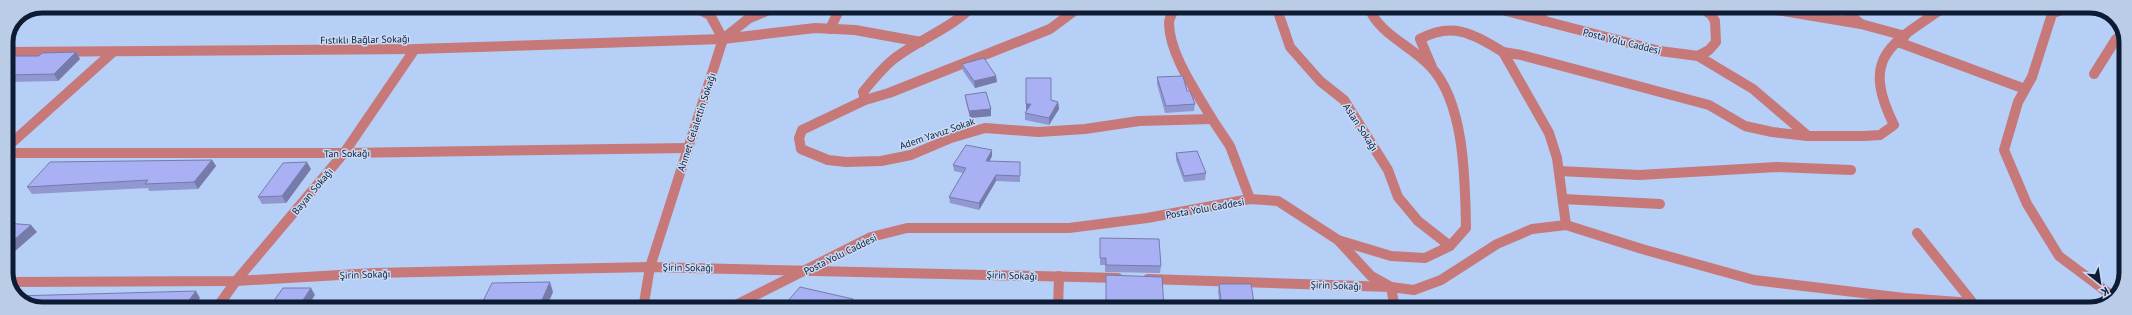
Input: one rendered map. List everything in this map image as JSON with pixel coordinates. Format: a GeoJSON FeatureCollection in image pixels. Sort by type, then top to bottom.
{"type":"FeatureCollection","features":[{"type":"Feature","properties":{"kind":"street"},"geometry":{"type":"LineString","coordinates":[[706,13],[710,15],[723,39],[748,19],[762,13]]}},
{"type":"Feature","properties":{"kind":"street"},"geometry":{"type":"LineString","coordinates":[[830,29],[838,13]]}},
{"type":"Feature","properties":{"kind":"street"},"geometry":{"type":"LineString","coordinates":[[865,100],[863,92],[898,56],[966,13]]}},
{"type":"Feature","properties":{"kind":"street","name":"Adem Yavuz Sokak"},"geometry":{"type":"LineString","coordinates":[[1072,13],[1050,29],[865,100],[802,130],[799,138],[801,149],[814,156],[846,162],[881,161],[911,155],[951,138],[985,128],[1038,132],[1085,129],[1139,121],[1212,119]]}},
{"type":"Feature","properties":{"kind":"street"},"geometry":{"type":"LineString","coordinates":[[1173,13],[1169,22],[1172,39],[1184,70],[1212,119],[1230,146],[1250,199]]}},
{"type":"Feature","properties":{"kind":"street","name":"Aslan Sokağı"},"geometry":{"type":"LineString","coordinates":[[1278,13],[1290,47],[1320,81],[1344,100],[1388,170],[1398,197],[1418,220],[1450,246]]}},
{"type":"Feature","properties":{"kind":"street","name":"Posta Yolu Caddesi"},"geometry":{"type":"LineString","coordinates":[[742,302],[870,237],[906,228],[1069,228],[1147,218],[1250,199],[1278,201],[1338,240],[1391,256],[1425,258],[1450,246],[1466,228],[1464,160],[1448,94],[1432,67],[1377,22],[1372,13]]}},
{"type":"Feature","properties":{"kind":"street","name":"Posta Yolu Caddesi"},"geometry":{"type":"LineString","coordinates":[[1513,13],[1660,51],[1698,56]]}},
{"type":"Feature","properties":{"kind":"street"},"geometry":{"type":"LineString","coordinates":[[1542,13],[1543,21]]}},
{"type":"Feature","properties":{"kind":"street"},"geometry":{"type":"LineString","coordinates":[[1698,56],[1709,50],[1716,42],[1715,21],[1712,15],[1709,13]]}},
{"type":"Feature","properties":{"kind":"street"},"geometry":{"type":"LineString","coordinates":[[1794,13],[1860,24],[2025,89]]}},
{"type":"Feature","properties":{"kind":"street"},"geometry":{"type":"LineString","coordinates":[[1848,13],[1860,24]]}},
{"type":"Feature","properties":{"kind":"street"},"geometry":{"type":"LineString","coordinates":[[1432,67],[1420,39],[1432,31],[1452,29],[1469,32],[1503,52],[1521,55],[1709,105],[1745,126],[1772,132],[1808,136],[1880,135],[1894,125],[1886,110],[1878,86],[1882,58],[1901,39],[1936,13]]}},
{"type":"Feature","properties":{"kind":"street"},"geometry":{"type":"LineString","coordinates":[[2054,13],[2052,14],[2032,77],[2018,102],[2004,150],[2027,204],[2059,256],[2110,294]]}},
{"type":"Feature","properties":{"kind":"street","name":"Fıstıklı Bağlar Sokağı"},"geometry":{"type":"LineString","coordinates":[[13,52],[415,49],[723,39],[771,32],[830,29],[874,34],[921,42]]}},
{"type":"Feature","properties":{"kind":"street"},"geometry":{"type":"LineString","coordinates":[[2094,74],[2116,39],[2119,38]]}},
{"type":"Feature","properties":{"kind":"street","name":"Ahmet Celalettin Sokağı"},"geometry":{"type":"LineString","coordinates":[[644,302],[650,267],[723,39]]}},
{"type":"Feature","properties":{"kind":"street","name":"Bayan Sokağı"},"geometry":{"type":"LineString","coordinates":[[221,302],[236,281],[344,153],[415,49]]}},
{"type":"Feature","properties":{"kind":"street"},"geometry":{"type":"LineString","coordinates":[[13,142],[113,52]]}},
{"type":"Feature","properties":{"kind":"street"},"geometry":{"type":"LineString","coordinates":[[1503,52],[1549,133],[1557,158],[1566,225],[1642,249],[1754,280],[1904,298],[1959,302]]}},
{"type":"Feature","properties":{"kind":"street"},"geometry":{"type":"LineString","coordinates":[[1698,56],[1753,88],[1808,136]]}},
{"type":"Feature","properties":{"kind":"street","name":"Tan Sokağı"},"geometry":{"type":"LineString","coordinates":[[13,153],[344,153],[688,148]]}},
{"type":"Feature","properties":{"kind":"street"},"geometry":{"type":"LineString","coordinates":[[1559,171],[1639,174],[1777,167],[1851,170]]}},
{"type":"Feature","properties":{"kind":"street"},"geometry":{"type":"LineString","coordinates":[[1563,199],[1660,204]]}},
{"type":"Feature","properties":{"kind":"street","name":"Şirin Sokağı"},"geometry":{"type":"LineString","coordinates":[[15,282],[236,281],[374,273],[650,267],[809,269],[1059,276],[1368,286],[1414,290],[1441,280],[1497,244],[1532,229],[1566,225]]}},
{"type":"Feature","properties":{"kind":"street"},"geometry":{"type":"LineString","coordinates":[[1917,233],[1972,302]]}},
{"type":"Feature","properties":{"kind":"street"},"geometry":{"type":"LineString","coordinates":[[1338,240],[1371,276],[1391,287],[1393,302]]}},
{"type":"Feature","properties":{"kind":"street"},"geometry":{"type":"LineString","coordinates":[[1058,302],[1059,276]]}},
{"type":"Feature","properties":{"kind":"building"},"geometry":{"type":"Polygon","coordinates":[[[76,52],[54,74],[13,75],[13,56],[39,56],[42,53],[76,52]]]}},
{"type":"Feature","properties":{"kind":"building"},"geometry":{"type":"Polygon","coordinates":[[[984,58],[996,76],[974,81],[962,64],[984,58]]]}},
{"type":"Feature","properties":{"kind":"building"},"geometry":{"type":"Polygon","coordinates":[[[1183,76],[1187,91],[1190,91],[1195,104],[1166,106],[1157,77],[1183,76]]]}},
{"type":"Feature","properties":{"kind":"building"},"geometry":{"type":"Polygon","coordinates":[[[1026,78],[1051,78],[1051,100],[1058,102],[1049,118],[1025,113],[1031,104],[1026,104],[1026,78]]]}},
{"type":"Feature","properties":{"kind":"building"},"geometry":{"type":"Polygon","coordinates":[[[986,92],[991,109],[969,111],[965,95],[986,92]]]}},
{"type":"Feature","properties":{"kind":"building"},"geometry":{"type":"Polygon","coordinates":[[[966,145],[992,150],[986,161],[1020,162],[1020,176],[996,175],[979,203],[949,197],[966,168],[953,165],[966,145]]]}},
{"type":"Feature","properties":{"kind":"building"},"geometry":{"type":"Polygon","coordinates":[[[1197,151],[1206,173],[1184,176],[1176,153],[1197,151]]]}},
{"type":"Feature","properties":{"kind":"building"},"geometry":{"type":"Polygon","coordinates":[[[212,160],[194,182],[145,184],[148,180],[27,187],[50,162],[212,160]]]}},
{"type":"Feature","properties":{"kind":"building"},"geometry":{"type":"Polygon","coordinates":[[[307,162],[282,196],[258,197],[283,163],[307,162]]]}},
{"type":"Feature","properties":{"kind":"building"},"geometry":{"type":"Polygon","coordinates":[[[13,224],[31,225],[13,241],[13,224]]]}},
{"type":"Feature","properties":{"kind":"building"},"geometry":{"type":"Polygon","coordinates":[[[1100,238],[1159,239],[1161,266],[1106,265],[1106,258],[1100,258],[1100,238]]]}},
{"type":"Feature","properties":{"kind":"building"},"geometry":{"type":"Polygon","coordinates":[[[1106,275],[1162,277],[1164,302],[1106,302],[1106,275]]]}},
{"type":"Feature","properties":{"kind":"building"},"geometry":{"type":"Polygon","coordinates":[[[550,282],[541,302],[482,302],[492,283],[550,282]]]}},
{"type":"Feature","properties":{"kind":"building"},"geometry":{"type":"Polygon","coordinates":[[[1219,284],[1251,284],[1254,302],[1221,302],[1219,284]]]}},
{"type":"Feature","properties":{"kind":"building"},"geometry":{"type":"Polygon","coordinates":[[[800,287],[853,299],[853,302],[787,302],[800,287]]]}},
{"type":"Feature","properties":{"kind":"building"},"geometry":{"type":"Polygon","coordinates":[[[283,288],[311,288],[302,302],[273,302],[283,288]]]}},
{"type":"Feature","properties":{"kind":"building"},"geometry":{"type":"Polygon","coordinates":[[[196,291],[187,302],[38,302],[24,296],[196,291]]]}}]}
